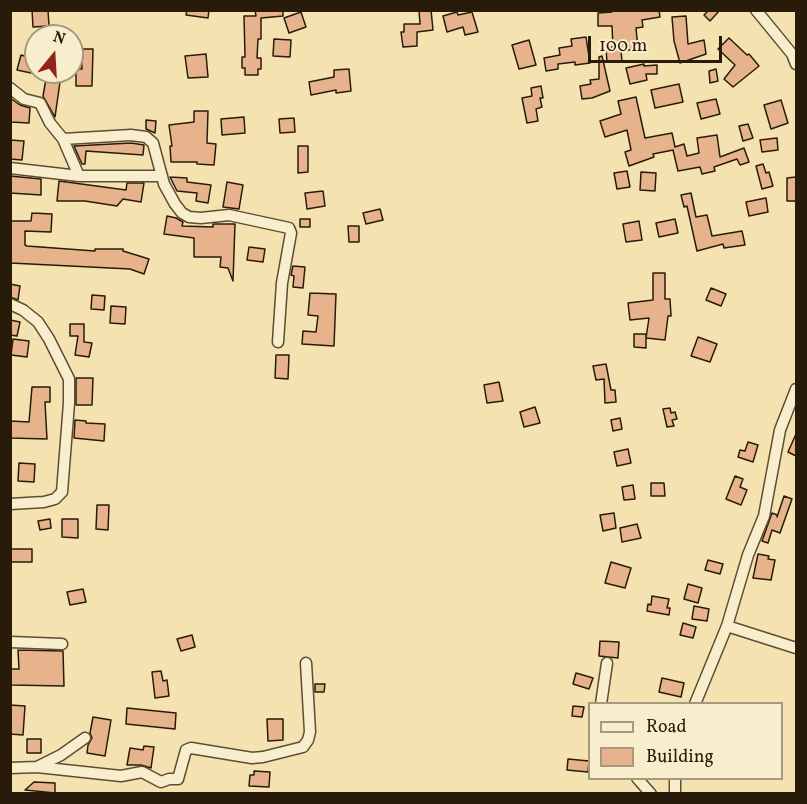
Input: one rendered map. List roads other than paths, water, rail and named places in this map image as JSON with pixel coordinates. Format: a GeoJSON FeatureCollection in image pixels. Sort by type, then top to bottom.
{"type":"FeatureCollection","features":[{"type":"Feature","properties":{"kind":"street"},"geometry":{"type":"LineString","coordinates":[[756,10],[792,54],[796,64]]}},
{"type":"Feature","properties":{"kind":"street"},"geometry":{"type":"LineString","coordinates":[[10,88],[24,99],[40,103],[50,123],[63,139],[79,176]]}},
{"type":"Feature","properties":{"kind":"street"},"geometry":{"type":"LineString","coordinates":[[63,139],[131,135],[146,137],[153,143],[162,176],[175,204],[182,213],[189,217],[201,218],[229,215],[289,228],[291,233],[282,283],[278,342]]}},
{"type":"Feature","properties":{"kind":"street"},"geometry":{"type":"LineString","coordinates":[[10,168],[79,176],[162,176]]}},
{"type":"Feature","properties":{"kind":"street"},"geometry":{"type":"LineString","coordinates":[[10,304],[23,310],[38,322],[69,379],[65,478],[62,492],[55,499],[44,502],[10,504]]}},
{"type":"Feature","properties":{"kind":"street"},"geometry":{"type":"LineString","coordinates":[[695,702],[728,626],[748,555],[764,516],[780,430],[796,389]]}},
{"type":"Feature","properties":{"kind":"street"},"geometry":{"type":"LineString","coordinates":[[728,626],[796,648]]}},
{"type":"Feature","properties":{"kind":"street"},"geometry":{"type":"LineString","coordinates":[[10,642],[62,644]]}},
{"type":"Feature","properties":{"kind":"street"},"geometry":{"type":"LineString","coordinates":[[10,768],[37,767],[121,776],[142,772],[161,782],[178,779],[186,750],[191,748],[252,758],[303,747],[310,732],[306,663]]}},
{"type":"Feature","properties":{"kind":"street"},"geometry":{"type":"LineString","coordinates":[[601,702],[607,663]]}},
{"type":"Feature","properties":{"kind":"street"},"geometry":{"type":"LineString","coordinates":[[37,767],[62,755],[85,738]]}},
{"type":"Feature","properties":{"kind":"street"},"geometry":{"type":"LineString","coordinates":[[639,780],[651,794]]}}]}
